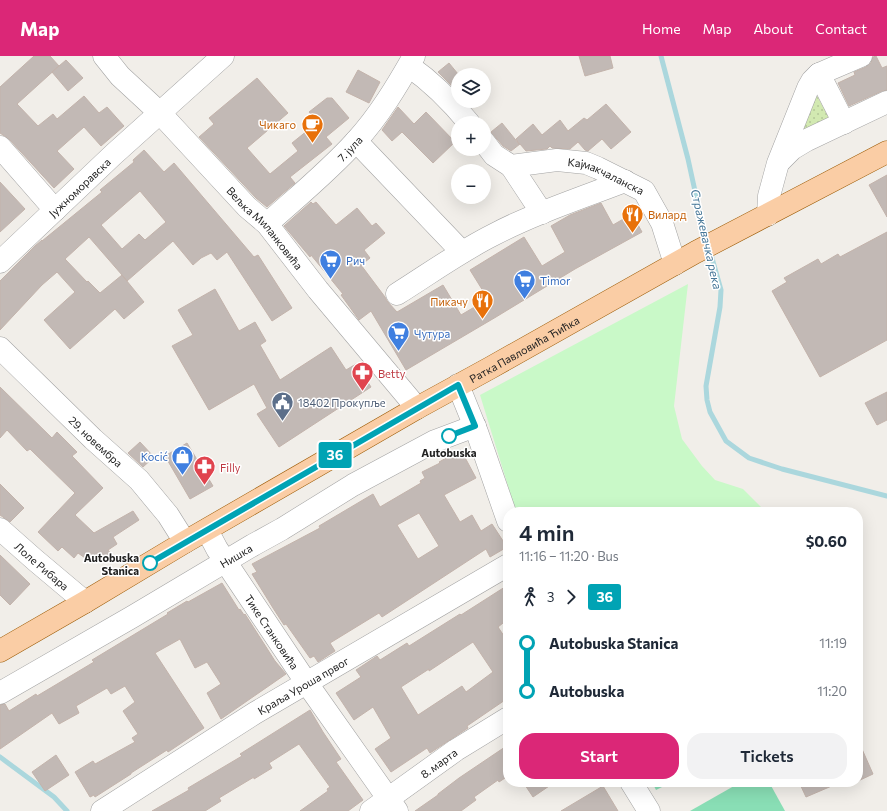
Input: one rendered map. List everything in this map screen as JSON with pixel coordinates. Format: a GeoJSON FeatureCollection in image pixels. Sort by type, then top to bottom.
{"type":"FeatureCollection","features":[{"type":"Feature","properties":{"kind":"main road","name":"Ратка Павловића Ћићка"},"geometry":{"type":"LineString","coordinates":[[0,651],[417,408],[696,252],[735,233],[768,214],[887,152]]}},
{"type":"Feature","properties":{"kind":"street","name":"Вељка Миланковића"},"geometry":{"type":"LineString","coordinates":[[104,56],[120,76],[160,113],[247,207],[267,224],[318,290],[417,408]]}},
{"type":"Feature","properties":{"kind":"street","name":"Јужноморавска"},"geometry":{"type":"LineString","coordinates":[[0,262],[114,154],[223,56]]}},
{"type":"Feature","properties":{"kind":"street"},"geometry":{"type":"LineString","coordinates":[[768,214],[769,196],[778,163],[812,81],[819,74],[861,56]]}},
{"type":"Feature","properties":{"kind":"street"},"geometry":{"type":"LineString","coordinates":[[412,61],[463,116]]}},
{"type":"Feature","properties":{"kind":"street","name":"7. јула"},"geometry":{"type":"LineString","coordinates":[[267,224],[314,182],[356,141],[388,100],[412,61]]}},
{"type":"Feature","properties":{"kind":"street"},"geometry":{"type":"LineString","coordinates":[[819,74],[844,123]]}},
{"type":"Feature","properties":{"kind":"street"},"geometry":{"type":"LineString","coordinates":[[778,163],[792,149],[807,140],[887,102]]}},
{"type":"Feature","properties":{"kind":"street"},"geometry":{"type":"LineString","coordinates":[[356,141],[462,252]]}},
{"type":"Feature","properties":{"kind":"street"},"geometry":{"type":"LineString","coordinates":[[0,147],[55,210]]}},
{"type":"Feature","properties":{"kind":"street"},"geometry":{"type":"LineString","coordinates":[[491,151],[494,155],[512,166],[542,213]]}},
{"type":"Feature","properties":{"kind":"street","name":"Кајмакчаланска"},"geometry":{"type":"LineString","coordinates":[[512,166],[557,160],[586,163],[644,191],[662,223],[675,264]]}},
{"type":"Feature","properties":{"kind":"street"},"geometry":{"type":"LineString","coordinates":[[397,294],[462,252],[494,234],[542,213],[626,181]]}},
{"type":"Feature","properties":{"kind":"street","name":"29. новембра"},"geometry":{"type":"LineString","coordinates":[[0,348],[93,439],[139,480],[168,515],[185,542]]}},
{"type":"Feature","properties":{"kind":"street"},"geometry":{"type":"LineString","coordinates":[[458,385],[475,426],[503,507]]}},
{"type":"Feature","properties":{"kind":"street","name":"Нишка"},"geometry":{"type":"LineString","coordinates":[[0,693],[226,562],[353,485],[435,441],[475,426]]}},
{"type":"Feature","properties":{"kind":"street","name":"Лоле Рибара"},"geometry":{"type":"LineString","coordinates":[[0,529],[85,602]]}},
{"type":"Feature","properties":{"kind":"street","name":"Тике Станковића"},"geometry":{"type":"LineString","coordinates":[[207,530],[226,562],[306,682],[393,805]]}},
{"type":"Feature","properties":{"kind":"street","name":"Краља Уроша првог"},"geometry":{"type":"LineString","coordinates":[[102,811],[255,712],[503,568]]}},
{"type":"Feature","properties":{"kind":"street","name":"8. марта"},"geometry":{"type":"LineString","coordinates":[[371,811],[393,805],[456,750],[503,721]]}},
{"type":"Feature","properties":{"kind":"street"},"geometry":{"type":"LineString","coordinates":[[634,787],[649,811]]}},
{"type":"Feature","properties":{"kind":"green space"},"geometry":{"type":"Polygon","coordinates":[[[815,92],[829,118],[800,135],[815,92]]]}},
{"type":"Feature","properties":{"kind":"green space"},"geometry":{"type":"Polygon","coordinates":[[[688,284],[674,406],[682,439],[702,466],[715,480],[743,489],[761,507],[514,507],[480,395],[688,284]]]}},
{"type":"Feature","properties":{"kind":"green space"},"geometry":{"type":"Polygon","coordinates":[[[654,787],[662,787],[656,790],[654,787]]]}},
{"type":"Feature","properties":{"kind":"green space"},"geometry":{"type":"Polygon","coordinates":[[[732,787],[772,787],[785,811],[690,811],[732,787]]]}},
{"type":"Feature","properties":{"kind":"building"},"geometry":{"type":"Polygon","coordinates":[[[34,56],[50,56],[59,66],[17,104],[38,126],[53,114],[57,119],[84,96],[99,113],[107,107],[124,126],[101,146],[84,127],[57,151],[74,169],[54,188],[9,139],[0,133],[0,87],[34,56]]]}},
{"type":"Feature","properties":{"kind":"building"},"geometry":{"type":"Polygon","coordinates":[[[579,56],[610,56],[613,68],[585,76],[579,56]]]}},
{"type":"Feature","properties":{"kind":"building"},"geometry":{"type":"Polygon","coordinates":[[[876,56],[882,68],[887,66],[887,90],[849,106],[838,83],[855,75],[854,72],[866,67],[871,63],[873,57],[876,56]]]}},
{"type":"Feature","properties":{"kind":"building"},"geometry":{"type":"Polygon","coordinates":[[[66,60],[83,78],[68,91],[52,72],[66,60]]]}},
{"type":"Feature","properties":{"kind":"building"},"geometry":{"type":"Polygon","coordinates":[[[449,63],[453,68],[451,68],[451,85],[438,72],[449,63]]]}},
{"type":"Feature","properties":{"kind":"building"},"geometry":{"type":"Polygon","coordinates":[[[358,70],[380,82],[369,103],[346,92],[358,70]]]}},
{"type":"Feature","properties":{"kind":"building"},"geometry":{"type":"Polygon","coordinates":[[[257,78],[288,113],[247,148],[270,174],[298,151],[292,143],[318,122],[309,112],[327,98],[332,98],[349,118],[326,137],[332,144],[290,177],[295,183],[267,207],[256,198],[199,137],[214,124],[209,118],[257,78]]]}},
{"type":"Feature","properties":{"kind":"building"},"geometry":{"type":"Polygon","coordinates":[[[606,104],[631,132],[611,149],[602,139],[588,151],[585,150],[578,142],[570,149],[552,148],[550,146],[547,149],[526,151],[520,144],[511,151],[503,146],[491,132],[502,123],[519,144],[516,139],[533,124],[542,135],[560,120],[568,131],[584,118],[587,120],[606,104]]]}},
{"type":"Feature","properties":{"kind":"building"},"geometry":{"type":"Polygon","coordinates":[[[398,107],[414,124],[426,112],[451,138],[451,146],[433,163],[402,132],[392,141],[382,130],[398,107]]]}},
{"type":"Feature","properties":{"kind":"building"},"geometry":{"type":"Polygon","coordinates":[[[144,150],[164,172],[174,163],[254,257],[258,255],[292,308],[272,321],[227,252],[217,260],[211,253],[201,258],[193,265],[173,241],[127,281],[122,275],[144,302],[124,319],[115,309],[70,349],[44,320],[75,292],[57,272],[42,285],[0,330],[0,281],[35,246],[102,192],[100,190],[134,162],[133,160],[144,150]],[[140,191],[101,225],[122,249],[139,234],[145,240],[166,222],[140,191]],[[89,237],[65,259],[100,293],[122,275],[89,237]]]}},
{"type":"Feature","properties":{"kind":"building"},"geometry":{"type":"Polygon","coordinates":[[[887,175],[887,217],[869,185],[887,175]]]}},
{"type":"Feature","properties":{"kind":"building"},"geometry":{"type":"Polygon","coordinates":[[[0,182],[25,209],[0,232],[0,182]]]}},
{"type":"Feature","properties":{"kind":"building"},"geometry":{"type":"Polygon","coordinates":[[[311,202],[313,204],[316,202],[336,225],[357,208],[372,226],[376,223],[385,233],[364,250],[370,258],[361,265],[387,301],[397,312],[443,285],[461,315],[488,299],[470,270],[524,237],[542,266],[565,252],[551,226],[570,215],[601,203],[613,225],[632,214],[642,232],[575,269],[406,370],[371,311],[359,320],[341,295],[343,294],[311,255],[310,257],[284,226],[311,202]]]}},
{"type":"Feature","properties":{"kind":"building"},"geometry":{"type":"Polygon","coordinates":[[[887,232],[887,340],[820,377],[772,291],[787,282],[784,278],[818,259],[821,264],[838,254],[840,257],[887,232]]]}},
{"type":"Feature","properties":{"kind":"building"},"geometry":{"type":"Polygon","coordinates":[[[215,289],[239,331],[255,322],[266,341],[260,345],[280,380],[331,347],[346,370],[356,364],[371,387],[279,447],[257,414],[267,408],[254,384],[209,410],[172,346],[193,335],[178,310],[215,289]]]}},
{"type":"Feature","properties":{"kind":"building"},"geometry":{"type":"Polygon","coordinates":[[[0,387],[52,438],[57,432],[77,452],[72,456],[103,488],[75,515],[94,533],[133,511],[139,520],[113,537],[117,544],[108,550],[111,554],[92,563],[78,553],[74,558],[62,547],[58,551],[38,532],[75,493],[30,449],[27,451],[7,430],[0,438],[0,387]]]}},
{"type":"Feature","properties":{"kind":"building"},"geometry":{"type":"Polygon","coordinates":[[[887,392],[887,420],[877,425],[865,403],[887,392]]]}},
{"type":"Feature","properties":{"kind":"building"},"geometry":{"type":"Polygon","coordinates":[[[140,442],[154,457],[143,467],[128,453],[140,442]]]}},
{"type":"Feature","properties":{"kind":"building"},"geometry":{"type":"Polygon","coordinates":[[[187,443],[213,486],[190,499],[165,456],[187,443]]]}},
{"type":"Feature","properties":{"kind":"building"},"geometry":{"type":"Polygon","coordinates":[[[461,450],[476,478],[444,495],[460,522],[472,515],[481,531],[492,524],[503,541],[503,549],[490,557],[486,549],[382,617],[379,613],[330,643],[335,651],[318,662],[314,656],[310,658],[286,624],[284,625],[252,574],[257,572],[252,564],[320,528],[319,526],[373,494],[380,507],[421,483],[420,481],[425,478],[422,472],[440,463],[439,462],[461,450]],[[419,513],[397,525],[418,559],[439,546],[419,513]]]}},
{"type":"Feature","properties":{"kind":"building"},"geometry":{"type":"Polygon","coordinates":[[[0,484],[24,508],[10,522],[0,515],[0,484]]]}},
{"type":"Feature","properties":{"kind":"building"},"geometry":{"type":"Polygon","coordinates":[[[0,555],[30,584],[10,605],[0,595],[0,555]]]}},
{"type":"Feature","properties":{"kind":"building"},"geometry":{"type":"Polygon","coordinates":[[[222,583],[239,610],[240,609],[244,615],[245,614],[275,661],[286,674],[221,719],[207,693],[221,684],[207,662],[195,668],[180,639],[155,653],[204,728],[168,752],[167,750],[95,797],[94,795],[90,797],[75,772],[93,761],[95,764],[97,763],[135,742],[132,738],[138,734],[123,711],[135,702],[125,686],[111,694],[107,688],[76,706],[79,713],[59,724],[52,713],[0,749],[0,705],[5,704],[9,711],[36,694],[37,696],[94,662],[92,660],[168,614],[167,613],[222,583]]]}},
{"type":"Feature","properties":{"kind":"building"},"geometry":{"type":"Polygon","coordinates":[[[503,588],[503,623],[498,627],[503,634],[503,701],[467,726],[468,728],[430,753],[427,748],[391,772],[375,749],[391,738],[373,707],[354,720],[336,693],[361,677],[356,670],[377,656],[380,660],[407,643],[409,646],[460,614],[461,615],[503,588]],[[473,642],[429,671],[429,669],[401,687],[418,715],[462,686],[466,692],[493,672],[473,642]]]}},
{"type":"Feature","properties":{"kind":"building"},"geometry":{"type":"Polygon","coordinates":[[[310,710],[341,759],[336,762],[363,800],[348,811],[300,811],[328,791],[327,789],[330,787],[299,744],[269,763],[272,768],[219,798],[221,801],[205,811],[152,811],[189,790],[188,788],[242,756],[240,754],[310,710]]]}},
{"type":"Feature","properties":{"kind":"building"},"geometry":{"type":"Polygon","coordinates":[[[503,748],[503,779],[499,782],[498,780],[474,797],[476,800],[461,811],[415,811],[438,795],[459,778],[503,748]]]}},
{"type":"Feature","properties":{"kind":"building"},"geometry":{"type":"Polygon","coordinates":[[[863,751],[873,774],[863,779],[863,751]]]}},
{"type":"Feature","properties":{"kind":"building"},"geometry":{"type":"Polygon","coordinates":[[[56,755],[69,775],[45,791],[32,772],[56,755]]]}},
{"type":"Feature","properties":{"kind":"building"},"geometry":{"type":"Polygon","coordinates":[[[526,787],[548,787],[533,797],[526,787]]]}},
{"type":"Feature","properties":{"kind":"building"},"geometry":{"type":"Polygon","coordinates":[[[604,787],[618,811],[561,811],[604,787]]]}},
{"type":"Feature","properties":{"kind":"building"},"geometry":{"type":"Polygon","coordinates":[[[801,787],[829,787],[806,797],[801,787]]]}},
{"type":"Feature","properties":{"kind":"waterway","name":"Стражевачка река"},"geometry":{"type":"LineString","coordinates":[[661,56],[707,239]]}},
{"type":"Feature","properties":{"kind":"waterway","name":"Стражевачка река"},"geometry":{"type":"LineString","coordinates":[[710,251],[721,290],[720,307],[706,386],[707,400],[710,412],[726,441],[749,458],[782,469],[887,496]]}},
{"type":"Feature","properties":{"kind":"waterway"},"geometry":{"type":"LineString","coordinates":[[0,757],[54,797],[67,811]]}},
{"type":"Feature","properties":{"kind":"bus line","name":"36"},"geometry":{"type":"LineString","coordinates":[[150,563],[458,385],[475,426],[449,436]]}},
{"type":"Feature","properties":{"kind":"place","name":"Чикаго"},"geometry":{"type":"Point","coordinates":[312,144]}},
{"type":"Feature","properties":{"kind":"place","name":"Вилард"},"geometry":{"type":"Point","coordinates":[633,234]}},
{"type":"Feature","properties":{"kind":"place","name":"Рич"},"geometry":{"type":"Point","coordinates":[330,280]}},
{"type":"Feature","properties":{"kind":"place","name":"Timor"},"geometry":{"type":"Point","coordinates":[524,300]}},
{"type":"Feature","properties":{"kind":"place","name":"Пикачу"},"geometry":{"type":"Point","coordinates":[483,320]}},
{"type":"Feature","properties":{"kind":"place","name":"Чутура"},"geometry":{"type":"Point","coordinates":[399,352]}},
{"type":"Feature","properties":{"kind":"place","name":"Betty"},"geometry":{"type":"Point","coordinates":[362,392]}},
{"type":"Feature","properties":{"kind":"place","name":"18402 Прокупље"},"geometry":{"type":"Point","coordinates":[282,422]}},
{"type":"Feature","properties":{"kind":"place","name":"Autobuska"},"geometry":{"type":"Point","coordinates":[449,436]}},
{"type":"Feature","properties":{"kind":"place","name":"Kocić"},"geometry":{"type":"Point","coordinates":[183,476]}},
{"type":"Feature","properties":{"kind":"place","name":"Filly"},"geometry":{"type":"Point","coordinates":[204,486]}},
{"type":"Feature","properties":{"kind":"place","name":"Autobuska Stanica"},"geometry":{"type":"Point","coordinates":[150,563]}}]}
